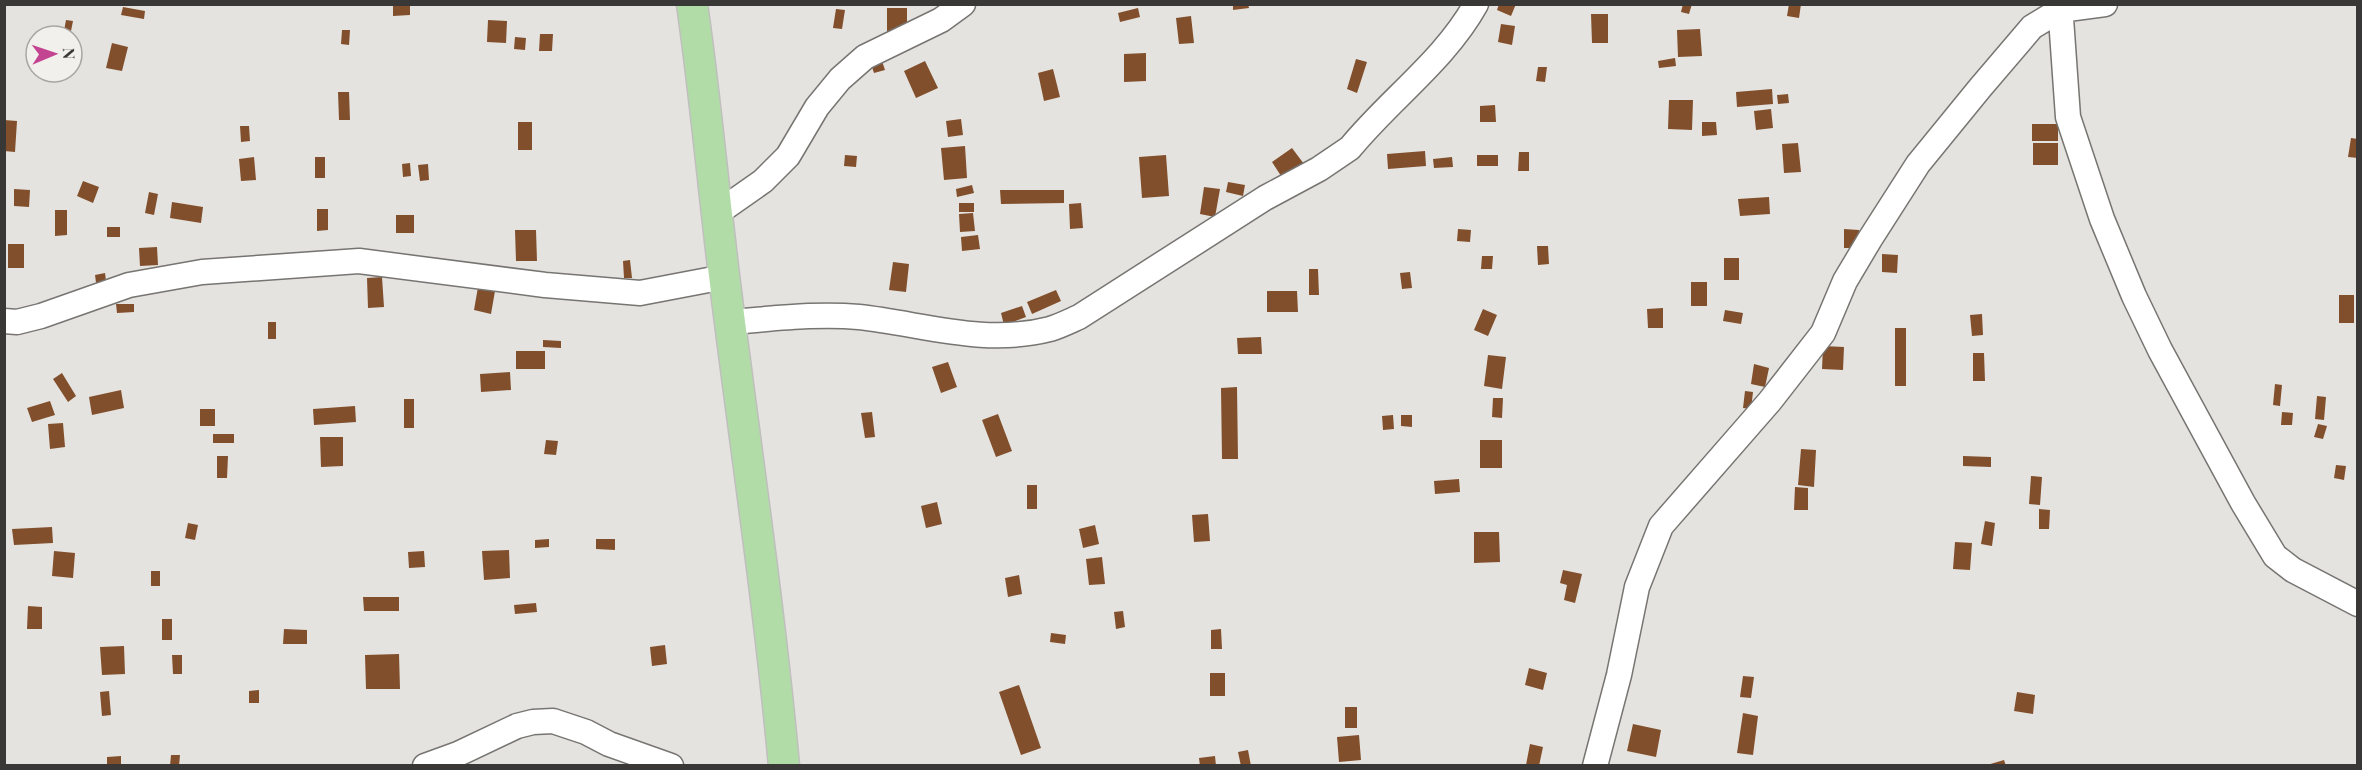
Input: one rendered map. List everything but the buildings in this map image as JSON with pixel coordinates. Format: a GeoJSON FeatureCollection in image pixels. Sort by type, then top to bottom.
{"type":"FeatureCollection","features":[{"type":"Feature","properties":{"kind":"main road"},"geometry":{"type":"LineString","coordinates":[[692,4],[724,277],[774,662],[784,765]]}},
{"type":"Feature","properties":{"kind":"street"},"geometry":{"type":"LineString","coordinates":[[717,214],[763,181],[788,156],[818,107],[840,79],[865,57],[941,20],[963,4]]}},
{"type":"Feature","properties":{"kind":"street"},"geometry":{"type":"LineString","coordinates":[[730,322],[807,316],[857,317],[988,337],[1051,329],[1079,316],[1265,198],[1337,158],[1350,148],[1465,25],[1476,4]]}},
{"type":"Feature","properties":{"kind":"street"},"geometry":{"type":"LineString","coordinates":[[1595,765],[1619,675],[1637,587],[1661,526],[1770,401],[1823,333],[1845,281],[1918,165],[2032,27],[2060,7],[2105,4]]}},
{"type":"Feature","properties":{"kind":"street"},"geometry":{"type":"LineString","coordinates":[[2060,7],[2068,117],[2102,219],[2134,297],[2160,350],[2243,503],[2275,556],[2293,570],[2358,604]]}},
{"type":"Feature","properties":{"kind":"street"},"geometry":{"type":"LineString","coordinates":[[4,321],[17,322],[41,316],[129,285],[202,273],[359,261],[545,285],[640,293],[724,277]]}},
{"type":"Feature","properties":{"kind":"street"},"geometry":{"type":"LineString","coordinates":[[425,765],[458,754],[517,726],[553,721],[586,732],[609,744],[671,765]]}}]}
